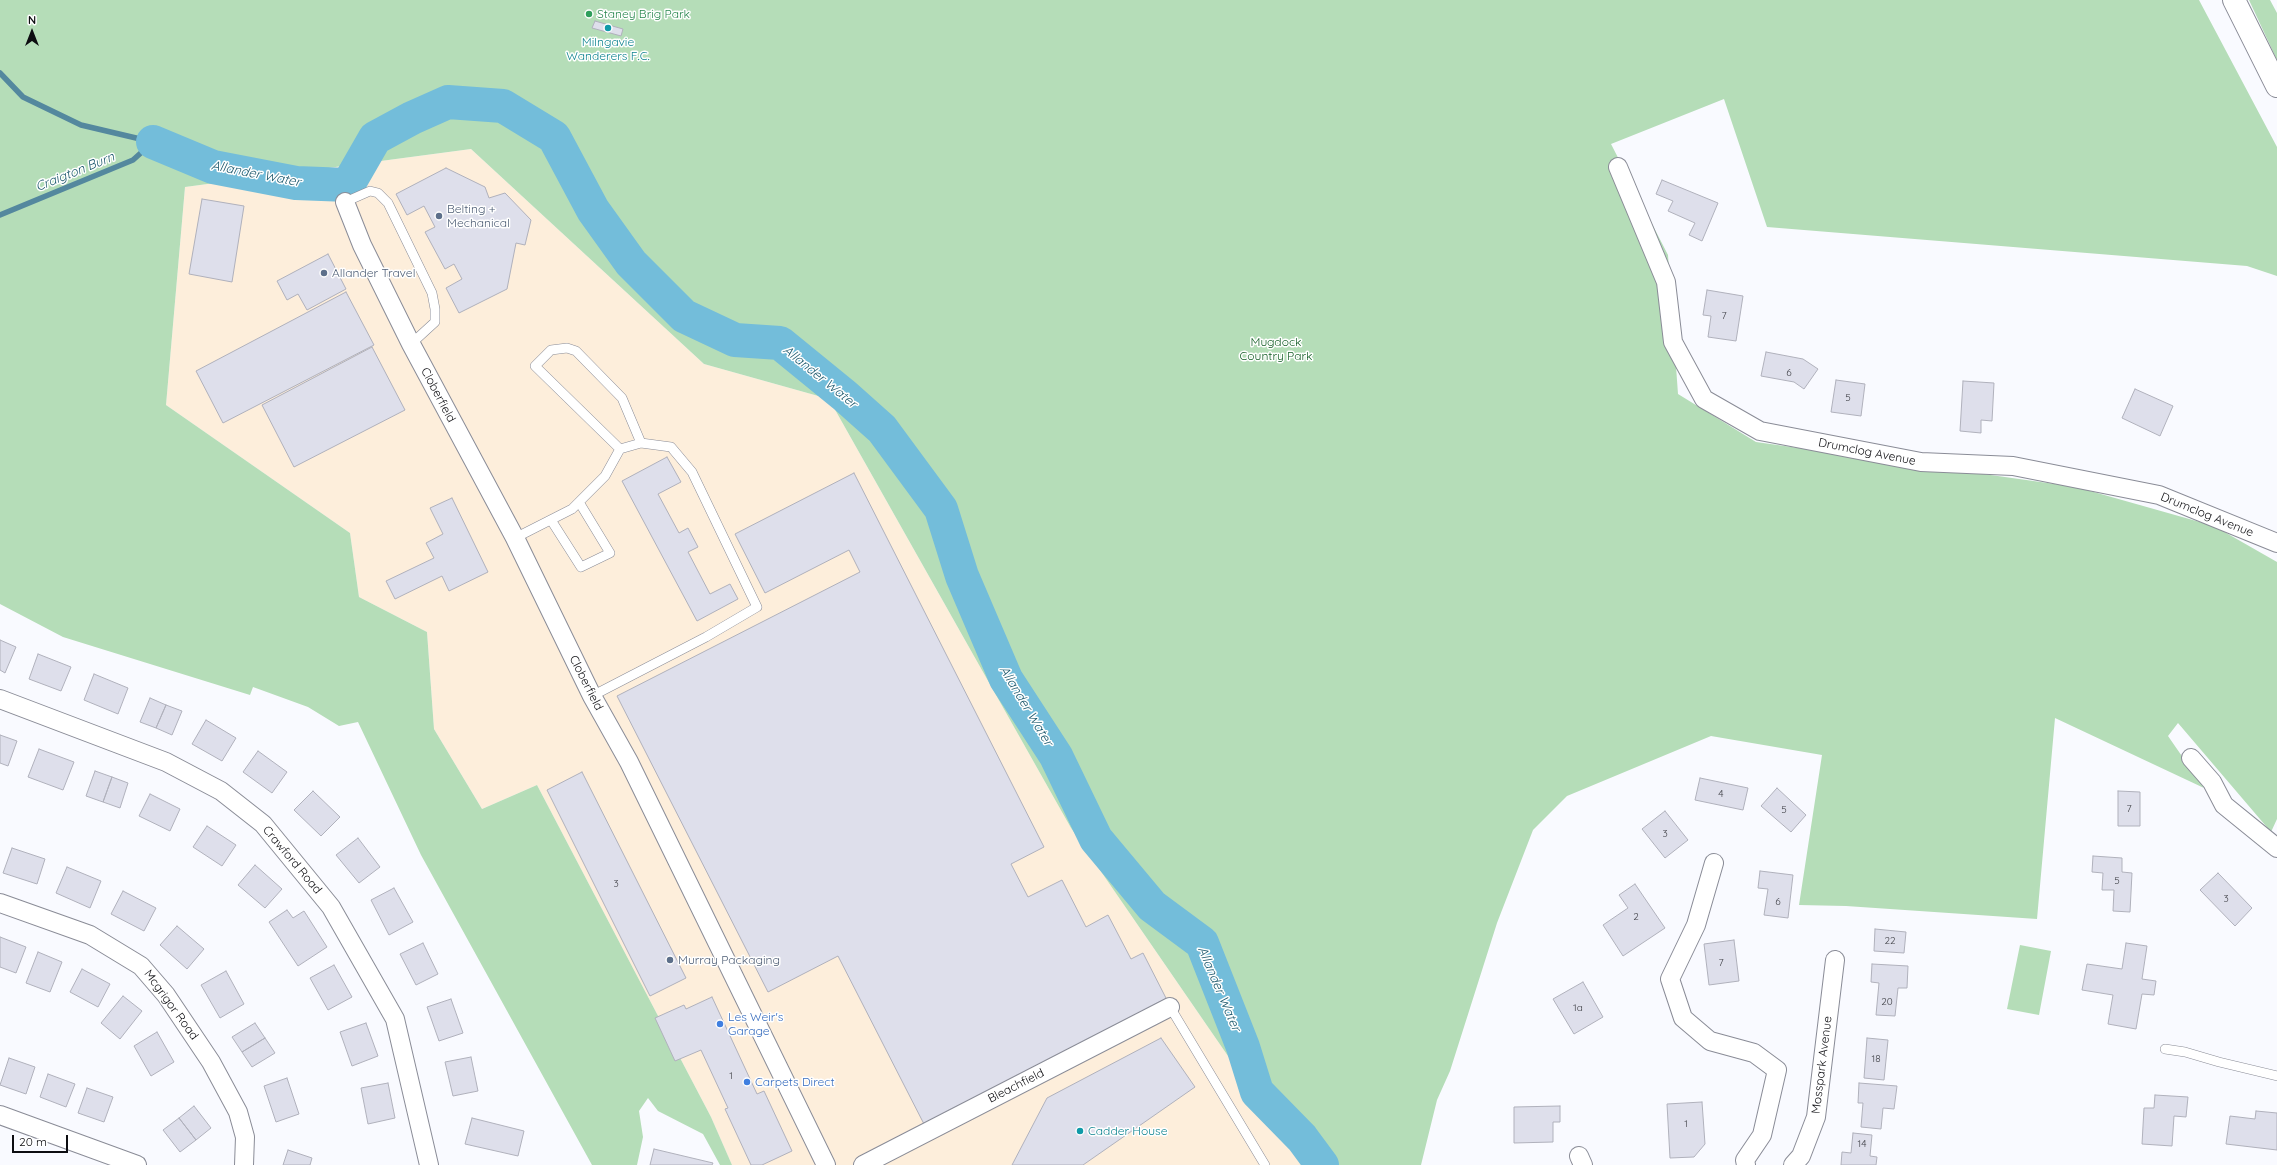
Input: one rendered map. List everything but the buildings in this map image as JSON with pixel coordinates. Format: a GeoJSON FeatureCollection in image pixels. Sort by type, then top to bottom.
{"type":"FeatureCollection","features":[{"type":"Feature","properties":{"kind":"street"},"geometry":{"type":"LineString","coordinates":[[2234,0],[2277,86]]}},
{"type":"Feature","properties":{"kind":"street","name":"Drumclog Avenue"},"geometry":{"type":"LineString","coordinates":[[1618,167],[1666,282],[1673,342],[1704,399],[1760,432],[1921,462],[2013,466],[2159,495],[2277,543]]}},
{"type":"Feature","properties":{"kind":"street","name":"Cloberfield"},"geometry":{"type":"LineString","coordinates":[[345,202],[362,245],[411,344],[515,538],[592,696],[629,762],[826,1165]]}},
{"type":"Feature","properties":{"kind":"street","name":"Crawford Road"},"geometry":{"type":"LineString","coordinates":[[0,700],[166,762],[221,792],[263,824],[331,907],[395,1018],[430,1165]]}},
{"type":"Feature","properties":{"kind":"street"},"geometry":{"type":"LineString","coordinates":[[2191,758],[2212,782],[2224,805],[2277,848]]}},
{"type":"Feature","properties":{"kind":"street"},"geometry":{"type":"LineString","coordinates":[[1714,863],[1696,925],[1670,980],[1683,1018],[1688,1023],[1710,1041],[1754,1053],[1777,1070],[1762,1135],[1745,1160],[1746,1165]]}},
{"type":"Feature","properties":{"kind":"street","name":"Mcgrigor Road"},"geometry":{"type":"LineString","coordinates":[[0,903],[90,935],[141,966],[166,995],[207,1056],[234,1106],[245,1137],[244,1165]]}},
{"type":"Feature","properties":{"kind":"street","name":"Mosspark Avenue"},"geometry":{"type":"LineString","coordinates":[[1793,1165],[1801,1156],[1816,1117],[1835,960]]}},
{"type":"Feature","properties":{"kind":"street","name":"Bleachfield"},"geometry":{"type":"LineString","coordinates":[[863,1165],[1170,1007]]}},
{"type":"Feature","properties":{"kind":"street"},"geometry":{"type":"LineString","coordinates":[[0,1115],[137,1165]]}},
{"type":"Feature","properties":{"kind":"lane"},"geometry":{"type":"LineString","coordinates":[[345,202],[370,191],[378,192],[388,202],[432,293],[435,309],[435,322],[411,344]]}},
{"type":"Feature","properties":{"kind":"lane"},"geometry":{"type":"LineString","coordinates":[[620,449],[535,366],[551,350],[567,348],[576,351],[622,398],[641,443]]}},
{"type":"Feature","properties":{"kind":"lane"},"geometry":{"type":"LineString","coordinates":[[515,538],[572,509],[605,476],[620,449],[641,443],[671,446],[692,472],[757,607],[706,637],[592,696]]}},
{"type":"Feature","properties":{"kind":"lane"},"geometry":{"type":"LineString","coordinates":[[551,520],[581,567],[610,553],[580,502]]}},
{"type":"Feature","properties":{"kind":"lane"},"geometry":{"type":"LineString","coordinates":[[1170,1007],[1265,1165]]}},
{"type":"Feature","properties":{"kind":"lane"},"geometry":{"type":"LineString","coordinates":[[2165,1049],[2185,1052],[2277,1076]]}},
{"type":"Feature","properties":{"kind":"shaded area"},"geometry":{"type":"Polygon","coordinates":[[[471,149],[704,364],[829,399],[1071,828],[1303,1165],[732,1165],[711,1117],[537,785],[482,809],[434,729],[427,632],[359,597],[350,533],[166,405],[185,187],[471,149]]]}},
{"type":"Feature","properties":{"kind":"green space","name":"Mugdock Country Park"},"geometry":{"type":"Polygon","coordinates":[[[0,0],[2199,0],[2277,147],[2277,276],[2247,266],[1767,227],[1724,99],[1611,144],[1668,255],[1678,394],[1756,442],[2076,487],[2214,526],[2277,562],[2277,819],[2271,832],[2178,723],[2168,736],[2204,788],[2055,718],[2037,919],[1846,906],[1799,905],[1822,755],[1711,736],[1567,796],[1533,830],[1497,923],[1450,1071],[1437,1100],[1421,1165],[1303,1165],[1071,828],[829,399],[704,364],[471,149],[185,187],[166,405],[350,533],[359,597],[427,632],[434,729],[482,809],[537,785],[711,1117],[732,1165],[720,1165],[703,1134],[658,1111],[648,1098],[639,1111],[643,1137],[637,1165],[592,1165],[421,855],[358,722],[339,726],[308,707],[253,687],[250,695],[63,637],[0,604],[0,0]]]}},
{"type":"Feature","properties":{"kind":"green space"},"geometry":{"type":"Polygon","coordinates":[[[2249,0],[2270,0],[2277,13],[2277,60],[2249,0]]]}},
{"type":"Feature","properties":{"kind":"green space"},"geometry":{"type":"Polygon","coordinates":[[[2020,945],[2051,951],[2039,1015],[2007,1009],[2020,945]]]}},
{"type":"Feature","properties":{"kind":"waterway","name":"Allander Water"},"geometry":{"type":"LineString","coordinates":[[0,73],[23,97],[81,125],[153,142]]}},
{"type":"Feature","properties":{"kind":"waterway","name":"Allander Water"},"geometry":{"type":"LineString","coordinates":[[153,142],[213,167],[296,183],[348,185],[375,138],[412,118],[448,102],[503,106],[554,137],[593,210],[631,263],[684,316],[735,340],[780,343],[845,396],[882,429],[941,509],[962,576],[1006,679],[1056,756],[1096,839],[1152,906],[1202,943],[1243,1047],[1257,1092],[1302,1138],[1322,1165]]}},
{"type":"Feature","properties":{"kind":"waterway","name":"Craigton Burn"},"geometry":{"type":"LineString","coordinates":[[0,215],[133,160],[153,142]]}},
{"type":"Feature","properties":{"kind":"place","name":"Staney Brig Park"},"geometry":{"type":"Point","coordinates":[589,14]}},
{"type":"Feature","properties":{"kind":"place","name":"Milngavie Wanderers F.C."},"geometry":{"type":"Point","coordinates":[608,28]}},
{"type":"Feature","properties":{"kind":"place","name":"Belting + Mechanical"},"geometry":{"type":"Point","coordinates":[439,216]}},
{"type":"Feature","properties":{"kind":"place","name":"Allander Travel"},"geometry":{"type":"Point","coordinates":[324,273]}},
{"type":"Feature","properties":{"kind":"place","name":"Murray Packaging"},"geometry":{"type":"Point","coordinates":[670,960]}},
{"type":"Feature","properties":{"kind":"place","name":"Les Weir's Garage"},"geometry":{"type":"Point","coordinates":[720,1024]}},
{"type":"Feature","properties":{"kind":"place","name":"Carpets Direct"},"geometry":{"type":"Point","coordinates":[747,1082]}},
{"type":"Feature","properties":{"kind":"place","name":"Cadder House"},"geometry":{"type":"Point","coordinates":[1080,1131]}}]}
